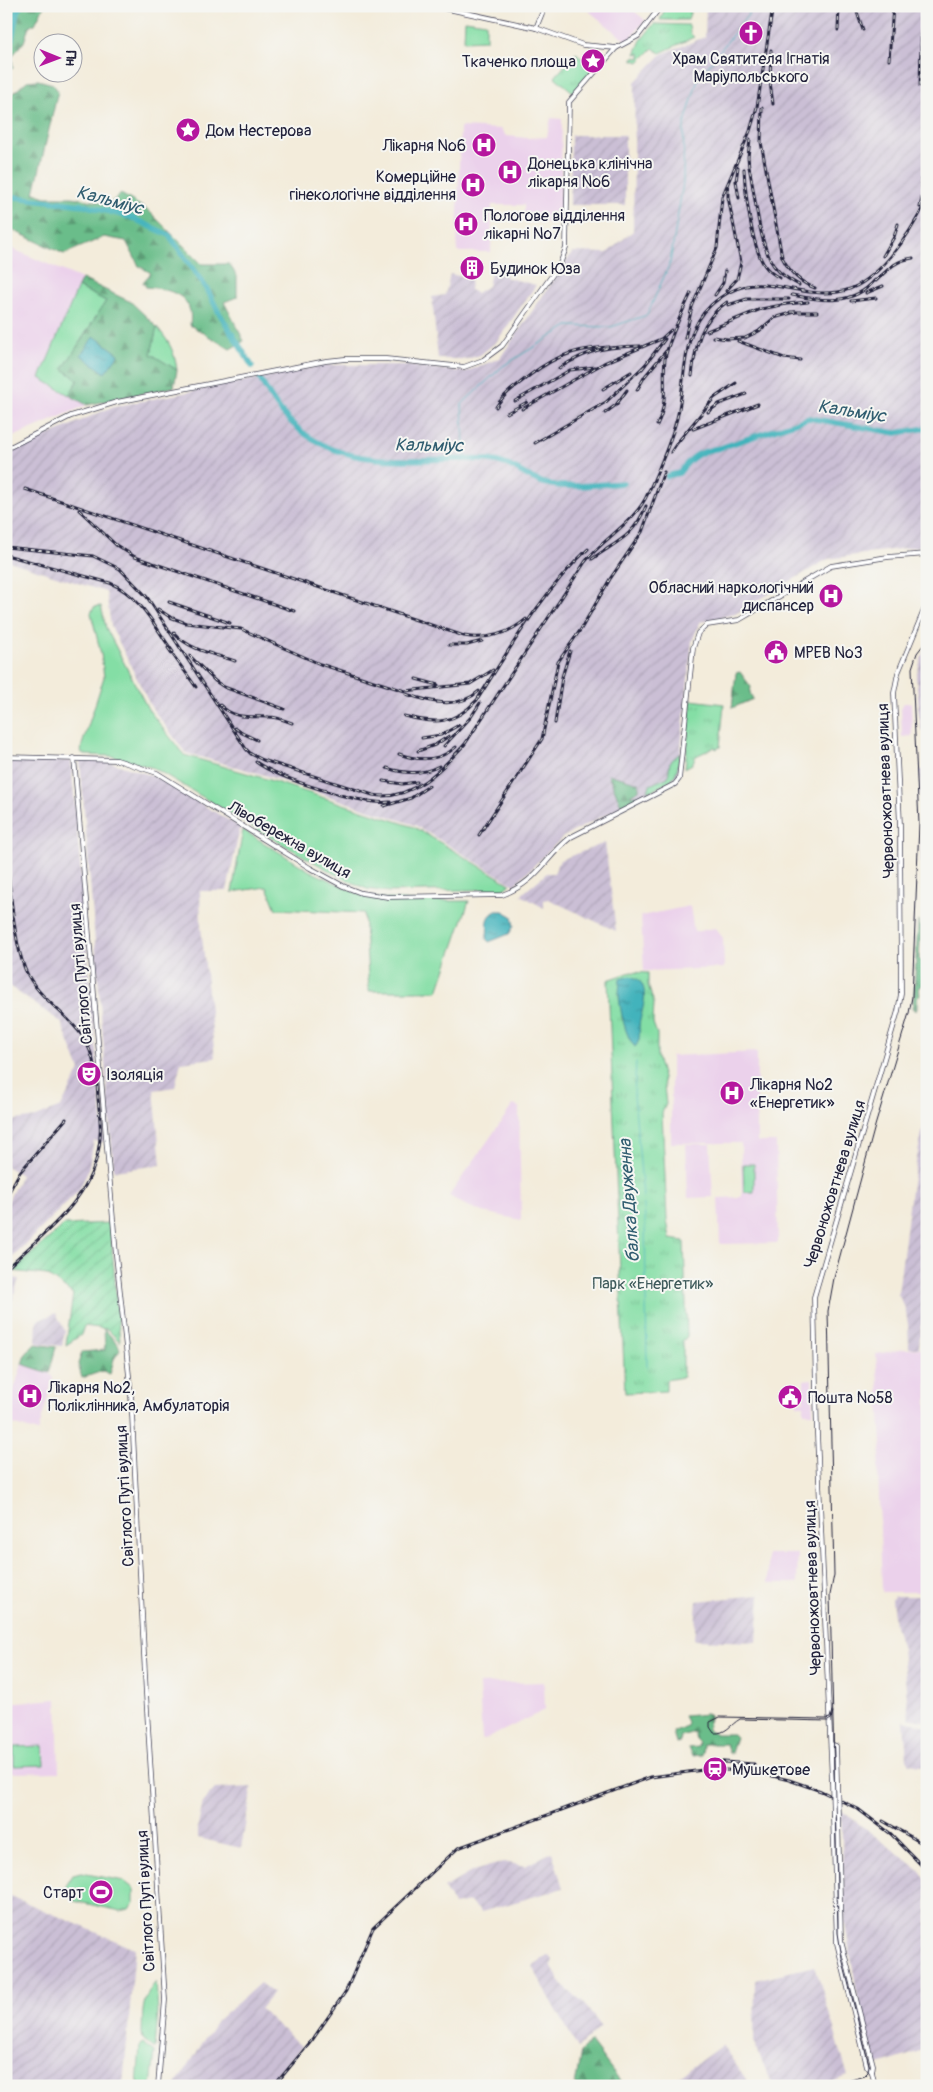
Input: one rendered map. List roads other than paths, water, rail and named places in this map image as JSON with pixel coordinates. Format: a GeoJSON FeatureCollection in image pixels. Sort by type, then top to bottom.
{"type":"FeatureCollection","features":[{"type":"Feature","properties":{"kind":"main road"},"geometry":{"type":"LineString","coordinates":[[434,6],[536,28],[583,45],[616,48]]}},
{"type":"Feature","properties":{"kind":"main road"},"geometry":{"type":"LineString","coordinates":[[536,28],[545,6]]}},
{"type":"Feature","properties":{"kind":"main road"},"geometry":{"type":"LineString","coordinates":[[6,449],[71,416],[117,402],[333,359],[380,359],[464,367],[483,360],[502,346],[560,264],[566,248],[569,102],[616,48],[638,36],[661,6]]}},
{"type":"Feature","properties":{"kind":"main road","name":"Лівобережна вулиця"},"geometry":{"type":"LineString","coordinates":[[6,757],[117,760],[157,773],[310,868],[343,886],[361,892],[388,897],[502,895],[528,881],[561,844],[571,837],[675,784],[679,779],[693,648],[695,638],[702,628],[712,624],[739,620],[831,566],[888,556],[919,554],[927,556]]}},
{"type":"Feature","properties":{"kind":"main road","name":"Червоножовтнева вулиця"},"geometry":{"type":"LineString","coordinates":[[875,2086],[872,2072],[873,2066],[841,1942],[835,1817],[834,1745],[818,1443],[814,1298],[898,1011],[901,985],[900,825],[894,693],[898,673],[927,603]]}},
{"type":"Feature","properties":{"kind":"main road","name":"Світлого Путі вулиця"},"geometry":{"type":"LineString","coordinates":[[74,758],[116,1255],[131,1394],[146,1711],[164,2000],[157,2085]]}},
{"type":"Feature","properties":{"kind":"main road"},"geometry":{"type":"LineString","coordinates":[[6,2085],[18,2086]]}},
{"type":"Feature","properties":{"kind":"water"},"geometry":{"type":"Polygon","coordinates":[[[94,336],[119,354],[105,373],[81,355],[94,336]]]}},
{"type":"Feature","properties":{"kind":"water"},"geometry":{"type":"Polygon","coordinates":[[[496,911],[503,911],[512,916],[514,926],[509,934],[489,942],[486,939],[488,920],[496,911]]]}},
{"type":"Feature","properties":{"kind":"water"},"geometry":{"type":"Polygon","coordinates":[[[630,976],[641,983],[644,994],[639,1024],[639,1037],[635,1047],[628,1037],[619,995],[620,979],[630,976]]]}},
{"type":"Feature","properties":{"kind":"waterway"},"geometry":{"type":"LineString","coordinates":[[6,71],[17,12],[21,6]]}},
{"type":"Feature","properties":{"kind":"waterway"},"geometry":{"type":"LineString","coordinates":[[467,460],[464,445],[462,404],[503,366],[568,326],[611,327],[647,315],[670,263],[683,183],[684,126],[698,79],[748,15],[750,6]]}},
{"type":"Feature","properties":{"kind":"waterway","name":"Кальміус"},"geometry":{"type":"LineString","coordinates":[[6,196],[83,205],[130,217],[169,235],[207,289],[218,311],[252,366]]}},
{"type":"Feature","properties":{"kind":"waterway","name":"Кальміус"},"geometry":{"type":"LineString","coordinates":[[260,379],[282,413],[308,436],[331,448],[355,456],[407,460],[488,460],[505,464],[547,484],[573,486],[623,483]]}},
{"type":"Feature","properties":{"kind":"waterway","name":"Кальміус"},"geometry":{"type":"LineString","coordinates":[[667,476],[679,473],[692,459],[701,453],[809,418],[896,433],[927,428]]}},
{"type":"Feature","properties":{"kind":"waterway","name":"балка Двуженна"},"geometry":{"type":"LineString","coordinates":[[636,1063],[634,1095],[645,1219],[647,1368]]}},
{"type":"Feature","properties":{"kind":"tram line"},"geometry":{"type":"LineString","coordinates":[[832,2086],[864,2076],[868,2072],[869,2065],[842,1958],[838,1933],[830,1595],[834,1575],[828,1311],[834,1278],[912,997],[919,824],[912,668],[917,653],[927,640]]}},
{"type":"Feature","properties":{"kind":"tram line"},"geometry":{"type":"LineString","coordinates":[[832,1711],[830,1718],[826,1719],[720,1717],[710,1722],[710,1727],[714,1733],[722,1732],[740,1719],[828,1721],[831,1719],[833,1712]]}},
{"type":"Feature","properties":{"kind":"railway"},"geometry":{"type":"LineString","coordinates":[[838,30],[839,6]]}},
{"type":"Feature","properties":{"kind":"railway"},"geometry":{"type":"LineString","coordinates":[[855,6],[863,30]]}},
{"type":"Feature","properties":{"kind":"railway"},"geometry":{"type":"LineString","coordinates":[[889,60],[893,6]]}},
{"type":"Feature","properties":{"kind":"railway"},"geometry":{"type":"LineString","coordinates":[[920,86],[922,6]]}},
{"type":"Feature","properties":{"kind":"railway"},"geometry":{"type":"LineString","coordinates":[[685,338],[692,307],[717,248],[722,197],[750,131],[757,107],[772,12]]}},
{"type":"Feature","properties":{"kind":"railway"},"geometry":{"type":"LineString","coordinates":[[771,50],[770,82],[773,104]]}},
{"type":"Feature","properties":{"kind":"railway"},"geometry":{"type":"LineString","coordinates":[[762,108],[761,142],[782,257],[796,276],[804,283],[815,288]]}},
{"type":"Feature","properties":{"kind":"railway"},"geometry":{"type":"LineString","coordinates":[[750,139],[749,167],[761,232],[769,257],[777,269],[799,285]]}},
{"type":"Feature","properties":{"kind":"railway"},"geometry":{"type":"LineString","coordinates":[[738,167],[736,181],[739,198]]}},
{"type":"Feature","properties":{"kind":"railway"},"geometry":{"type":"LineString","coordinates":[[744,169],[748,205],[756,247],[760,258],[767,268],[780,278]]}},
{"type":"Feature","properties":{"kind":"railway"},"geometry":{"type":"LineString","coordinates":[[920,207],[923,194],[921,179]]}},
{"type":"Feature","properties":{"kind":"railway"},"geometry":{"type":"LineString","coordinates":[[726,291],[737,279],[741,262],[728,197],[728,187]]}},
{"type":"Feature","properties":{"kind":"railway"},"geometry":{"type":"LineString","coordinates":[[6,547],[93,556],[120,569],[147,597],[251,754],[263,760],[373,795],[387,796],[400,794],[425,782],[465,744],[585,562],[592,553],[636,513],[643,503],[668,447],[677,418],[689,344],[701,317],[711,305],[727,293],[743,287],[759,285],[821,293],[838,292],[852,288],[866,280],[891,256],[912,227],[927,200]]}},
{"type":"Feature","properties":{"kind":"railway"},"geometry":{"type":"LineString","coordinates":[[883,256],[894,237],[898,224]]}},
{"type":"Feature","properties":{"kind":"railway"},"geometry":{"type":"LineString","coordinates":[[876,281],[897,263],[913,258]]}},
{"type":"Feature","properties":{"kind":"railway"},"geometry":{"type":"LineString","coordinates":[[715,295],[723,283],[725,271]]}},
{"type":"Feature","properties":{"kind":"railway"},"geometry":{"type":"LineString","coordinates":[[792,295],[836,300],[857,294],[875,280]]}},
{"type":"Feature","properties":{"kind":"railway"},"geometry":{"type":"LineString","coordinates":[[866,293],[883,286]]}},
{"type":"Feature","properties":{"kind":"railway"},"geometry":{"type":"LineString","coordinates":[[657,425],[663,408],[664,368],[669,343],[691,293]]}},
{"type":"Feature","properties":{"kind":"railway"},"geometry":{"type":"LineString","coordinates":[[851,301],[876,298]]}},
{"type":"Feature","properties":{"kind":"railway"},"geometry":{"type":"LineString","coordinates":[[728,305],[747,299],[789,299]]}},
{"type":"Feature","properties":{"kind":"railway"},"geometry":{"type":"LineString","coordinates":[[692,376],[700,335],[711,317],[727,302]]}},
{"type":"Feature","properties":{"kind":"railway"},"geometry":{"type":"LineString","coordinates":[[707,331],[761,309],[808,302]]}},
{"type":"Feature","properties":{"kind":"railway"},"geometry":{"type":"LineString","coordinates":[[790,312],[817,312]]}},
{"type":"Feature","properties":{"kind":"railway"},"geometry":{"type":"LineString","coordinates":[[713,337],[727,339],[745,338],[759,331],[774,318],[795,312]]}},
{"type":"Feature","properties":{"kind":"railway"},"geometry":{"type":"LineString","coordinates":[[522,409],[604,363],[661,339],[671,330]]}},
{"type":"Feature","properties":{"kind":"railway"},"geometry":{"type":"LineString","coordinates":[[642,369],[665,339]]}},
{"type":"Feature","properties":{"kind":"railway"},"geometry":{"type":"LineString","coordinates":[[738,341],[784,358],[800,360]]}},
{"type":"Feature","properties":{"kind":"railway"},"geometry":{"type":"LineString","coordinates":[[559,368],[598,350],[640,346]]}},
{"type":"Feature","properties":{"kind":"railway"},"geometry":{"type":"LineString","coordinates":[[496,407],[513,388],[551,362],[582,350],[608,347]]}},
{"type":"Feature","properties":{"kind":"railway"},"geometry":{"type":"LineString","coordinates":[[637,390],[645,376],[666,351]]}},
{"type":"Feature","properties":{"kind":"railway"},"geometry":{"type":"LineString","coordinates":[[535,443],[606,402],[645,365]]}},
{"type":"Feature","properties":{"kind":"railway"},"geometry":{"type":"LineString","coordinates":[[515,401],[570,370],[595,367]]}},
{"type":"Feature","properties":{"kind":"railway"},"geometry":{"type":"LineString","coordinates":[[603,389],[631,372]]}},
{"type":"Feature","properties":{"kind":"railway"},"geometry":{"type":"LineString","coordinates":[[671,452],[714,398],[736,383]]}},
{"type":"Feature","properties":{"kind":"railway"},"geometry":{"type":"LineString","coordinates":[[605,413],[616,405],[627,390]]}},
{"type":"Feature","properties":{"kind":"railway"},"geometry":{"type":"LineString","coordinates":[[708,412],[719,404],[746,394]]}},
{"type":"Feature","properties":{"kind":"railway"},"geometry":{"type":"LineString","coordinates":[[507,413],[527,402]]}},
{"type":"Feature","properties":{"kind":"railway"},"geometry":{"type":"LineString","coordinates":[[693,429],[758,404]]}},
{"type":"Feature","properties":{"kind":"railway"},"geometry":{"type":"LineString","coordinates":[[479,835],[542,739],[558,662],[642,532],[664,472]]}},
{"type":"Feature","properties":{"kind":"railway"},"geometry":{"type":"LineString","coordinates":[[25,489],[464,636],[481,637],[497,635],[512,629],[526,619]]}},
{"type":"Feature","properties":{"kind":"railway"},"geometry":{"type":"LineString","coordinates":[[592,559],[624,538],[636,525],[646,506]]}},
{"type":"Feature","properties":{"kind":"railway"},"geometry":{"type":"LineString","coordinates":[[79,510],[116,545],[135,557],[294,611]]}},
{"type":"Feature","properties":{"kind":"railway"},"geometry":{"type":"LineString","coordinates":[[404,716],[425,720],[444,720],[452,718],[469,708],[477,700],[515,640],[556,583],[588,549]]}},
{"type":"Feature","properties":{"kind":"railway"},"geometry":{"type":"LineString","coordinates":[[6,555],[110,583],[121,588],[146,613],[173,652]]}},
{"type":"Feature","properties":{"kind":"railway"},"geometry":{"type":"LineString","coordinates":[[169,602],[230,623]]}},
{"type":"Feature","properties":{"kind":"railway"},"geometry":{"type":"LineString","coordinates":[[158,609],[170,617],[186,623],[241,629],[320,664],[405,691],[470,684],[493,670]]}},
{"type":"Feature","properties":{"kind":"railway"},"geometry":{"type":"LineString","coordinates":[[174,633],[187,644],[210,654],[235,661]]}},
{"type":"Feature","properties":{"kind":"railway"},"geometry":{"type":"LineString","coordinates":[[449,645],[467,645],[482,641]]}},
{"type":"Feature","properties":{"kind":"railway"},"geometry":{"type":"LineString","coordinates":[[168,648],[196,687]]}},
{"type":"Feature","properties":{"kind":"railway"},"geometry":{"type":"LineString","coordinates":[[555,723],[562,677],[570,651]]}},
{"type":"Feature","properties":{"kind":"railway"},"geometry":{"type":"LineString","coordinates":[[190,656],[215,681],[224,687],[284,709]]}},
{"type":"Feature","properties":{"kind":"railway"},"geometry":{"type":"LineString","coordinates":[[416,679],[438,685]]}},
{"type":"Feature","properties":{"kind":"railway"},"geometry":{"type":"LineString","coordinates":[[406,694],[444,703],[462,701],[479,691]]}},
{"type":"Feature","properties":{"kind":"railway"},"geometry":{"type":"LineString","coordinates":[[444,746],[471,717],[480,703]]}},
{"type":"Feature","properties":{"kind":"railway"},"geometry":{"type":"LineString","coordinates":[[220,705],[237,715],[275,718],[292,723]]}},
{"type":"Feature","properties":{"kind":"railway"},"geometry":{"type":"LineString","coordinates":[[422,738],[441,735],[459,725]]}},
{"type":"Feature","properties":{"kind":"railway"},"geometry":{"type":"LineString","coordinates":[[235,728],[257,740]]}},
{"type":"Feature","properties":{"kind":"railway"},"geometry":{"type":"LineString","coordinates":[[418,751],[435,745],[449,736]]}},
{"type":"Feature","properties":{"kind":"railway"},"geometry":{"type":"LineString","coordinates":[[399,754],[429,759],[443,755],[456,747]]}},
{"type":"Feature","properties":{"kind":"railway"},"geometry":{"type":"LineString","coordinates":[[256,762],[282,776],[321,790],[361,800],[390,802]]}},
{"type":"Feature","properties":{"kind":"railway"},"geometry":{"type":"LineString","coordinates":[[387,768],[413,773],[439,766]]}},
{"type":"Feature","properties":{"kind":"railway"},"geometry":{"type":"LineString","coordinates":[[383,781],[402,784],[417,782]]}},
{"type":"Feature","properties":{"kind":"railway"},"geometry":{"type":"LineString","coordinates":[[384,806],[411,798],[429,786]]}},
{"type":"Feature","properties":{"kind":"railway"},"geometry":{"type":"LineString","coordinates":[[6,857],[15,929],[25,969],[44,997],[76,1028],[87,1044],[93,1059],[96,1075],[100,1119],[98,1152],[93,1170],[84,1187],[62,1216],[6,1269]]}},
{"type":"Feature","properties":{"kind":"railway"},"geometry":{"type":"LineString","coordinates":[[6,1197],[20,1172],[66,1119]]}},
{"type":"Feature","properties":{"kind":"railway"},"geometry":{"type":"LineString","coordinates":[[709,1761],[754,1764]]}},
{"type":"Feature","properties":{"kind":"railway"},"geometry":{"type":"LineString","coordinates":[[274,2086],[313,2039],[346,1991],[373,1928],[458,1848],[651,1777],[703,1770],[725,1770],[752,1771],[789,1780],[821,1791],[858,1809],[891,1834],[927,1871]]}},
{"type":"Feature","properties":{"kind":"railway"},"geometry":{"type":"LineString","coordinates":[[883,1821],[927,1846]]}},
{"type":"Feature","properties":{"kind":"place","name":"Храм Святителя Ігнатія Маріупольського"},"geometry":{"type":"Point","coordinates":[751,33]}},
{"type":"Feature","properties":{"kind":"place","name":"Ткаченко площа"},"geometry":{"type":"Point","coordinates":[593,61]}},
{"type":"Feature","properties":{"kind":"place","name":"Дом Нестерова"},"geometry":{"type":"Point","coordinates":[188,130]}},
{"type":"Feature","properties":{"kind":"place","name":"Лікарня №6"},"geometry":{"type":"Point","coordinates":[484,145]}},
{"type":"Feature","properties":{"kind":"place","name":"Донецька клінічна лікарня №6"},"geometry":{"type":"Point","coordinates":[510,172]}},
{"type":"Feature","properties":{"kind":"place","name":"Комерційне гінекологічне відділення"},"geometry":{"type":"Point","coordinates":[473,185]}},
{"type":"Feature","properties":{"kind":"place","name":"Пологове відділення лікарні №7"},"geometry":{"type":"Point","coordinates":[466,224]}},
{"type":"Feature","properties":{"kind":"place","name":"Будинок Юза"},"geometry":{"type":"Point","coordinates":[472,268]}},
{"type":"Feature","properties":{"kind":"place","name":"Обласний наркологічний диспансер"},"geometry":{"type":"Point","coordinates":[831,596]}},
{"type":"Feature","properties":{"kind":"place","name":"МРЕВ №3"},"geometry":{"type":"Point","coordinates":[776,652]}},
{"type":"Feature","properties":{"kind":"place","name":"Ізоляція"},"geometry":{"type":"Point","coordinates":[89,1074]}},
{"type":"Feature","properties":{"kind":"place","name":"Лікарня №2 «Енергетик»"},"geometry":{"type":"Point","coordinates":[732,1093]}},
{"type":"Feature","properties":{"kind":"place","name":"Лікарня №2, Поліклінника, Амбулаторія"},"geometry":{"type":"Point","coordinates":[30,1396]}},
{"type":"Feature","properties":{"kind":"place","name":"Пошта №58"},"geometry":{"type":"Point","coordinates":[790,1397]}},
{"type":"Feature","properties":{"kind":"place","name":"Мушкетове"},"geometry":{"type":"Point","coordinates":[715,1769]}},
{"type":"Feature","properties":{"kind":"place","name":"Старт"},"geometry":{"type":"Point","coordinates":[101,1892]}},
{"type":"Feature","properties":{"kind":"park label","name":"Парк «Енергетик»"},"geometry":{"type":"Point","coordinates":[653,1283]}}]}
